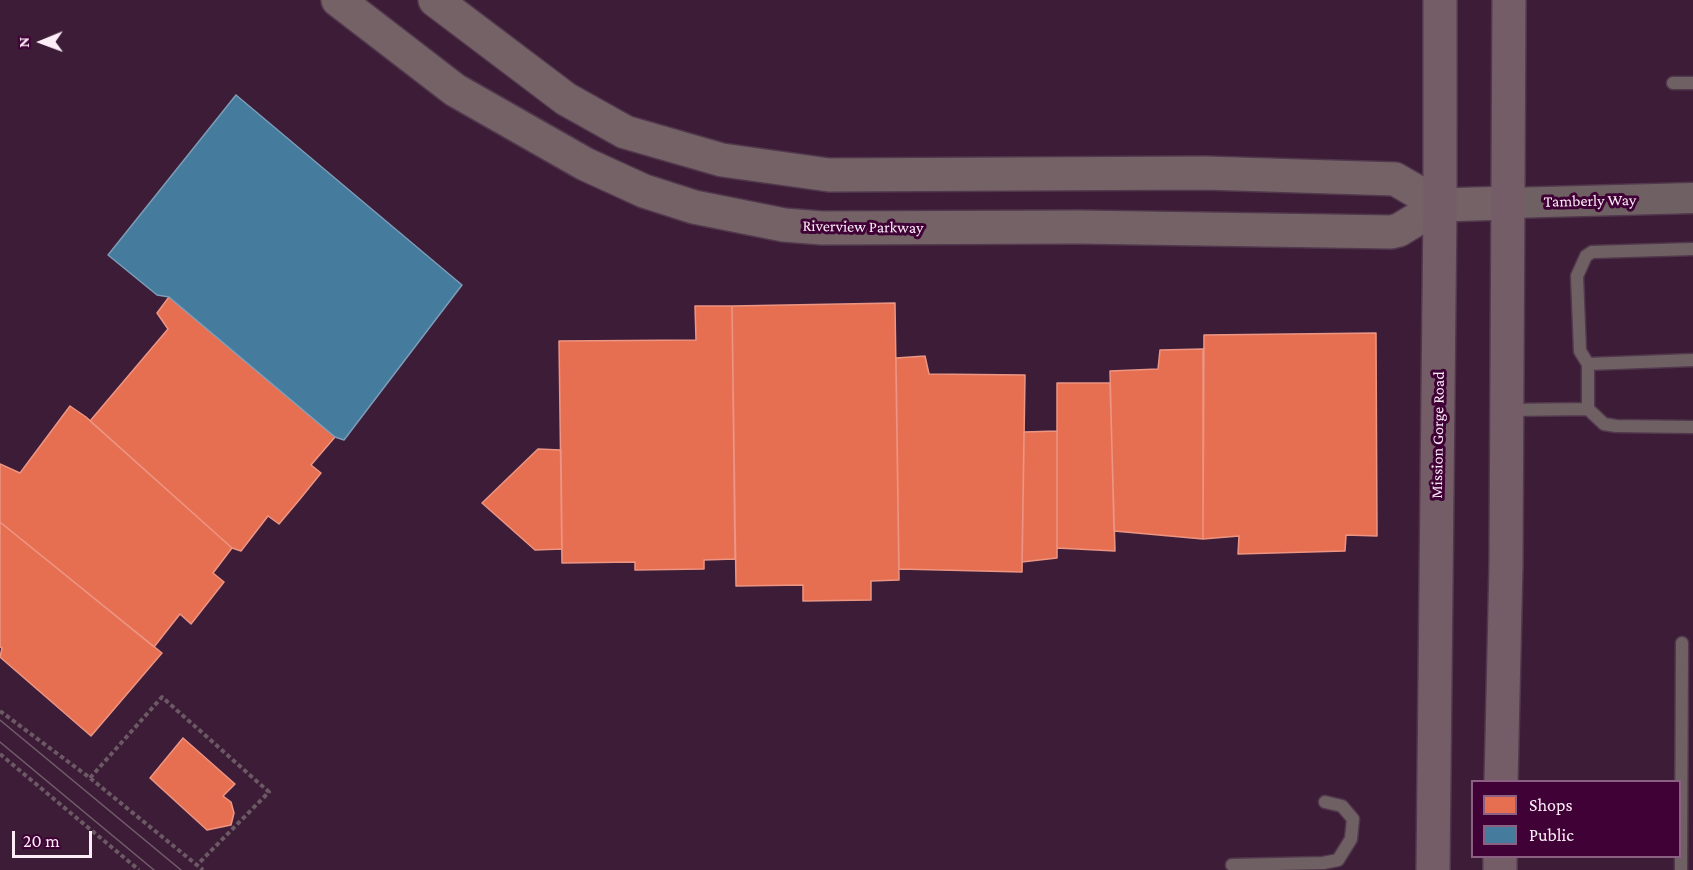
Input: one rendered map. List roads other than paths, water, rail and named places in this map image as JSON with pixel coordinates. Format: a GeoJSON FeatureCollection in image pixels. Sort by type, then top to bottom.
{"type":"FeatureCollection","features":[{"type":"Feature","properties":{"kind":"main road","name":"Riverview Parkway"},"geometry":{"type":"LineString","coordinates":[[338,0],[455,90],[585,164],[644,190],[694,207],[784,225],[822,228],[1079,227],[1144,230],[1390,232],[1399,230],[1440,205],[1508,203]]}},
{"type":"Feature","properties":{"kind":"main road"},"geometry":{"type":"LineString","coordinates":[[435,0],[566,99],[625,132],[722,160],[829,175],[1205,173],[1395,179],[1440,205]]}},
{"type":"Feature","properties":{"kind":"main road","name":"Mission Gorge Road"},"geometry":{"type":"LineString","coordinates":[[1433,870],[1440,0]]}},
{"type":"Feature","properties":{"kind":"main road"},"geometry":{"type":"LineString","coordinates":[[1501,780],[1506,564],[1509,0]]}},
{"type":"Feature","properties":{"kind":"street","name":"Tamberly Way"},"geometry":{"type":"LineString","coordinates":[[1508,203],[1683,199]]}},
{"type":"Feature","properties":{"kind":"lane"},"geometry":{"type":"LineString","coordinates":[[1673,83],[1693,83]]}},
{"type":"Feature","properties":{"kind":"lane"},"geometry":{"type":"LineString","coordinates":[[1588,409],[1588,364],[1580,351],[1577,276],[1586,256],[1592,252],[1693,249]]}},
{"type":"Feature","properties":{"kind":"lane"},"geometry":{"type":"LineString","coordinates":[[1588,364],[1693,360]]}},
{"type":"Feature","properties":{"kind":"lane"},"geometry":{"type":"LineString","coordinates":[[1506,410],[1588,409],[1604,424],[1693,427]]}},
{"type":"Feature","properties":{"kind":"lane"},"geometry":{"type":"LineString","coordinates":[[1681,870],[1682,643]]}},
{"type":"Feature","properties":{"kind":"lane"},"geometry":{"type":"LineString","coordinates":[[1232,865],[1323,863],[1338,860],[1351,839],[1353,819],[1342,806],[1325,802]]}},
{"type":"Feature","properties":{"kind":"tram line"},"geometry":{"type":"LineString","coordinates":[[0,720],[181,870]]}},
{"type":"Feature","properties":{"kind":"tram line"},"geometry":{"type":"LineString","coordinates":[[0,742],[154,870]]}}]}
